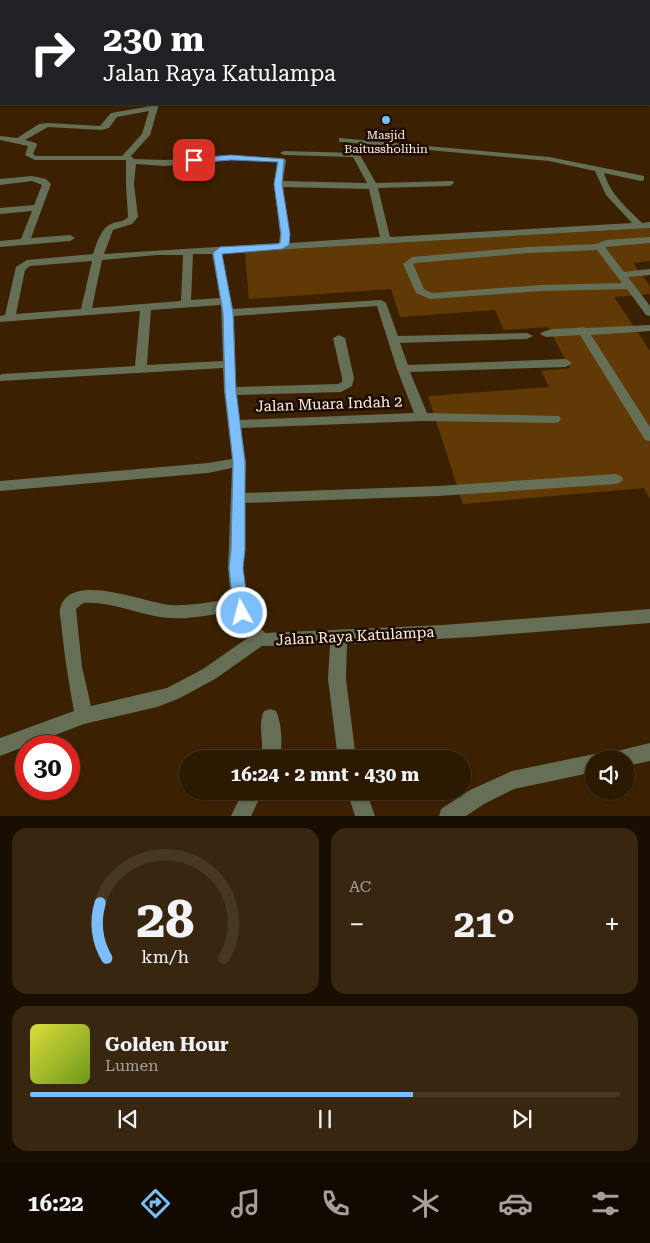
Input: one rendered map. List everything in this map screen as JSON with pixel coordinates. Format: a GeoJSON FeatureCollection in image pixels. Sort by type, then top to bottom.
{"type":"FeatureCollection","features":[{"type":"Feature","properties":{"kind":"street"},"geometry":{"type":"LineString","coordinates":[[18,141],[44,126],[101,128],[106,126],[114,115],[153,106],[148,130],[143,139],[127,155],[129,160],[128,184],[133,206],[133,217],[128,223],[110,228],[98,258],[86,312]]}},
{"type":"Feature","properties":{"kind":"street"},"geometry":{"type":"LineString","coordinates":[[0,138],[33,146],[29,156],[35,158],[165,162],[231,158],[280,159],[282,160],[278,184],[286,236],[282,246]]}},
{"type":"Feature","properties":{"kind":"street"},"geometry":{"type":"LineString","coordinates":[[342,140],[533,157],[641,178]]}},
{"type":"Feature","properties":{"kind":"street"},"geometry":{"type":"LineString","coordinates":[[284,153],[354,155],[357,157],[373,186],[386,241]]}},
{"type":"Feature","properties":{"kind":"street"},"geometry":{"type":"LineString","coordinates":[[599,169],[601,179],[607,190],[645,225]]}},
{"type":"Feature","properties":{"kind":"street"},"geometry":{"type":"LineString","coordinates":[[0,182],[35,179],[46,182],[25,242]]}},
{"type":"Feature","properties":{"kind":"street"},"geometry":{"type":"LineString","coordinates":[[278,184],[373,186],[450,183]]}},
{"type":"Feature","properties":{"kind":"street"},"geometry":{"type":"LineString","coordinates":[[0,211],[37,208]]}},
{"type":"Feature","properties":{"kind":"street"},"geometry":{"type":"LineString","coordinates":[[226,301],[5,318],[20,269],[24,264],[32,262],[188,251],[218,251],[645,225]]}},
{"type":"Feature","properties":{"kind":"street"},"geometry":{"type":"LineString","coordinates":[[0,244],[70,238]]}},
{"type":"Feature","properties":{"kind":"street"},"geometry":{"type":"LineString","coordinates":[[630,286],[541,288],[430,296],[420,291],[408,262],[488,252],[600,247],[606,243],[650,240]]}},
{"type":"Feature","properties":{"kind":"street"},"geometry":{"type":"LineString","coordinates":[[600,247],[648,309]]}},
{"type":"Feature","properties":{"kind":"street"},"geometry":{"type":"LineString","coordinates":[[186,303],[188,251]]}},
{"type":"Feature","properties":{"kind":"street","name":"Jalan Raya Katulampa"},"geometry":{"type":"LineString","coordinates":[[218,251],[217,259],[228,313],[230,391],[239,462],[236,568],[239,604],[245,620],[260,639],[339,639],[650,616]]}},
{"type":"Feature","properties":{"kind":"street"},"geometry":{"type":"LineString","coordinates":[[622,275],[650,272]]}},
{"type":"Feature","properties":{"kind":"street","name":"Jalan Muara Indah 2"},"geometry":{"type":"LineString","coordinates":[[228,313],[381,303],[403,369],[422,417],[235,424]]}},
{"type":"Feature","properties":{"kind":"street"},"geometry":{"type":"LineString","coordinates":[[141,370],[146,306]]}},
{"type":"Feature","properties":{"kind":"street"},"geometry":{"type":"LineString","coordinates":[[546,334],[582,330],[650,328]]}},
{"type":"Feature","properties":{"kind":"street"},"geometry":{"type":"LineString","coordinates":[[582,330],[650,437]]}},
{"type":"Feature","properties":{"kind":"street"},"geometry":{"type":"LineString","coordinates":[[393,340],[527,336]]}},
{"type":"Feature","properties":{"kind":"street"},"geometry":{"type":"LineString","coordinates":[[230,391],[330,389],[345,386],[348,383],[348,378],[339,338]]}},
{"type":"Feature","properties":{"kind":"street"},"geometry":{"type":"LineString","coordinates":[[403,369],[566,363]]}},
{"type":"Feature","properties":{"kind":"street"},"geometry":{"type":"LineString","coordinates":[[2,378],[229,364]]}},
{"type":"Feature","properties":{"kind":"street"},"geometry":{"type":"LineString","coordinates":[[422,417],[555,419]]}},
{"type":"Feature","properties":{"kind":"street"},"geometry":{"type":"LineString","coordinates":[[0,486],[208,468],[239,462]]}},
{"type":"Feature","properties":{"kind":"street"},"geometry":{"type":"LineString","coordinates":[[239,498],[438,491],[616,479]]}},
{"type":"Feature","properties":{"kind":"street"},"geometry":{"type":"LineString","coordinates":[[84,716],[74,667],[68,609],[70,604],[76,599],[84,596],[101,598],[160,610],[181,612],[239,604]]}},
{"type":"Feature","properties":{"kind":"street"},"geometry":{"type":"LineString","coordinates":[[0,748],[84,716],[172,694],[209,674],[260,639]]}},
{"type":"Feature","properties":{"kind":"street"},"geometry":{"type":"LineString","coordinates":[[339,639],[337,679],[345,750]]}},
{"type":"Feature","properties":{"kind":"street"},"geometry":{"type":"LineString","coordinates":[[270,717],[272,750]]}},
{"type":"Feature","properties":{"kind":"street"},"geometry":{"type":"LineString","coordinates":[[635,755],[650,752]]}},
{"type":"Feature","properties":{"kind":"street"},"geometry":{"type":"LineString","coordinates":[[448,816],[477,797],[512,780],[585,765]]}},
{"type":"Feature","properties":{"kind":"street"},"geometry":{"type":"LineString","coordinates":[[240,816],[249,800]]}},
{"type":"Feature","properties":{"kind":"street"},"geometry":{"type":"LineString","coordinates":[[359,800],[365,816]]}},
{"type":"Feature","properties":{"kind":"shaded area"},"geometry":{"type":"Polygon","coordinates":[[[650,228],[650,261],[633,263],[650,286],[650,294],[614,297],[650,351],[650,499],[644,488],[463,504],[428,396],[549,387],[541,371],[570,368],[548,327],[504,330],[495,310],[400,317],[391,289],[249,299],[245,252],[650,228]]]}},
{"type":"Feature","properties":{"kind":"place","name":"Masjid Baitussholihin"},"geometry":{"type":"Point","coordinates":[386,120]}},
{"type":"Feature","properties":{"kind":"route"},"geometry":{"type":"LineString","coordinates":[[194,160],[231,158],[282,160],[278,184],[286,240],[284,245],[278,247],[220,250],[217,253],[228,313],[230,391],[235,424],[235,444],[239,462],[236,568],[239,604],[242,613]]}}]}
